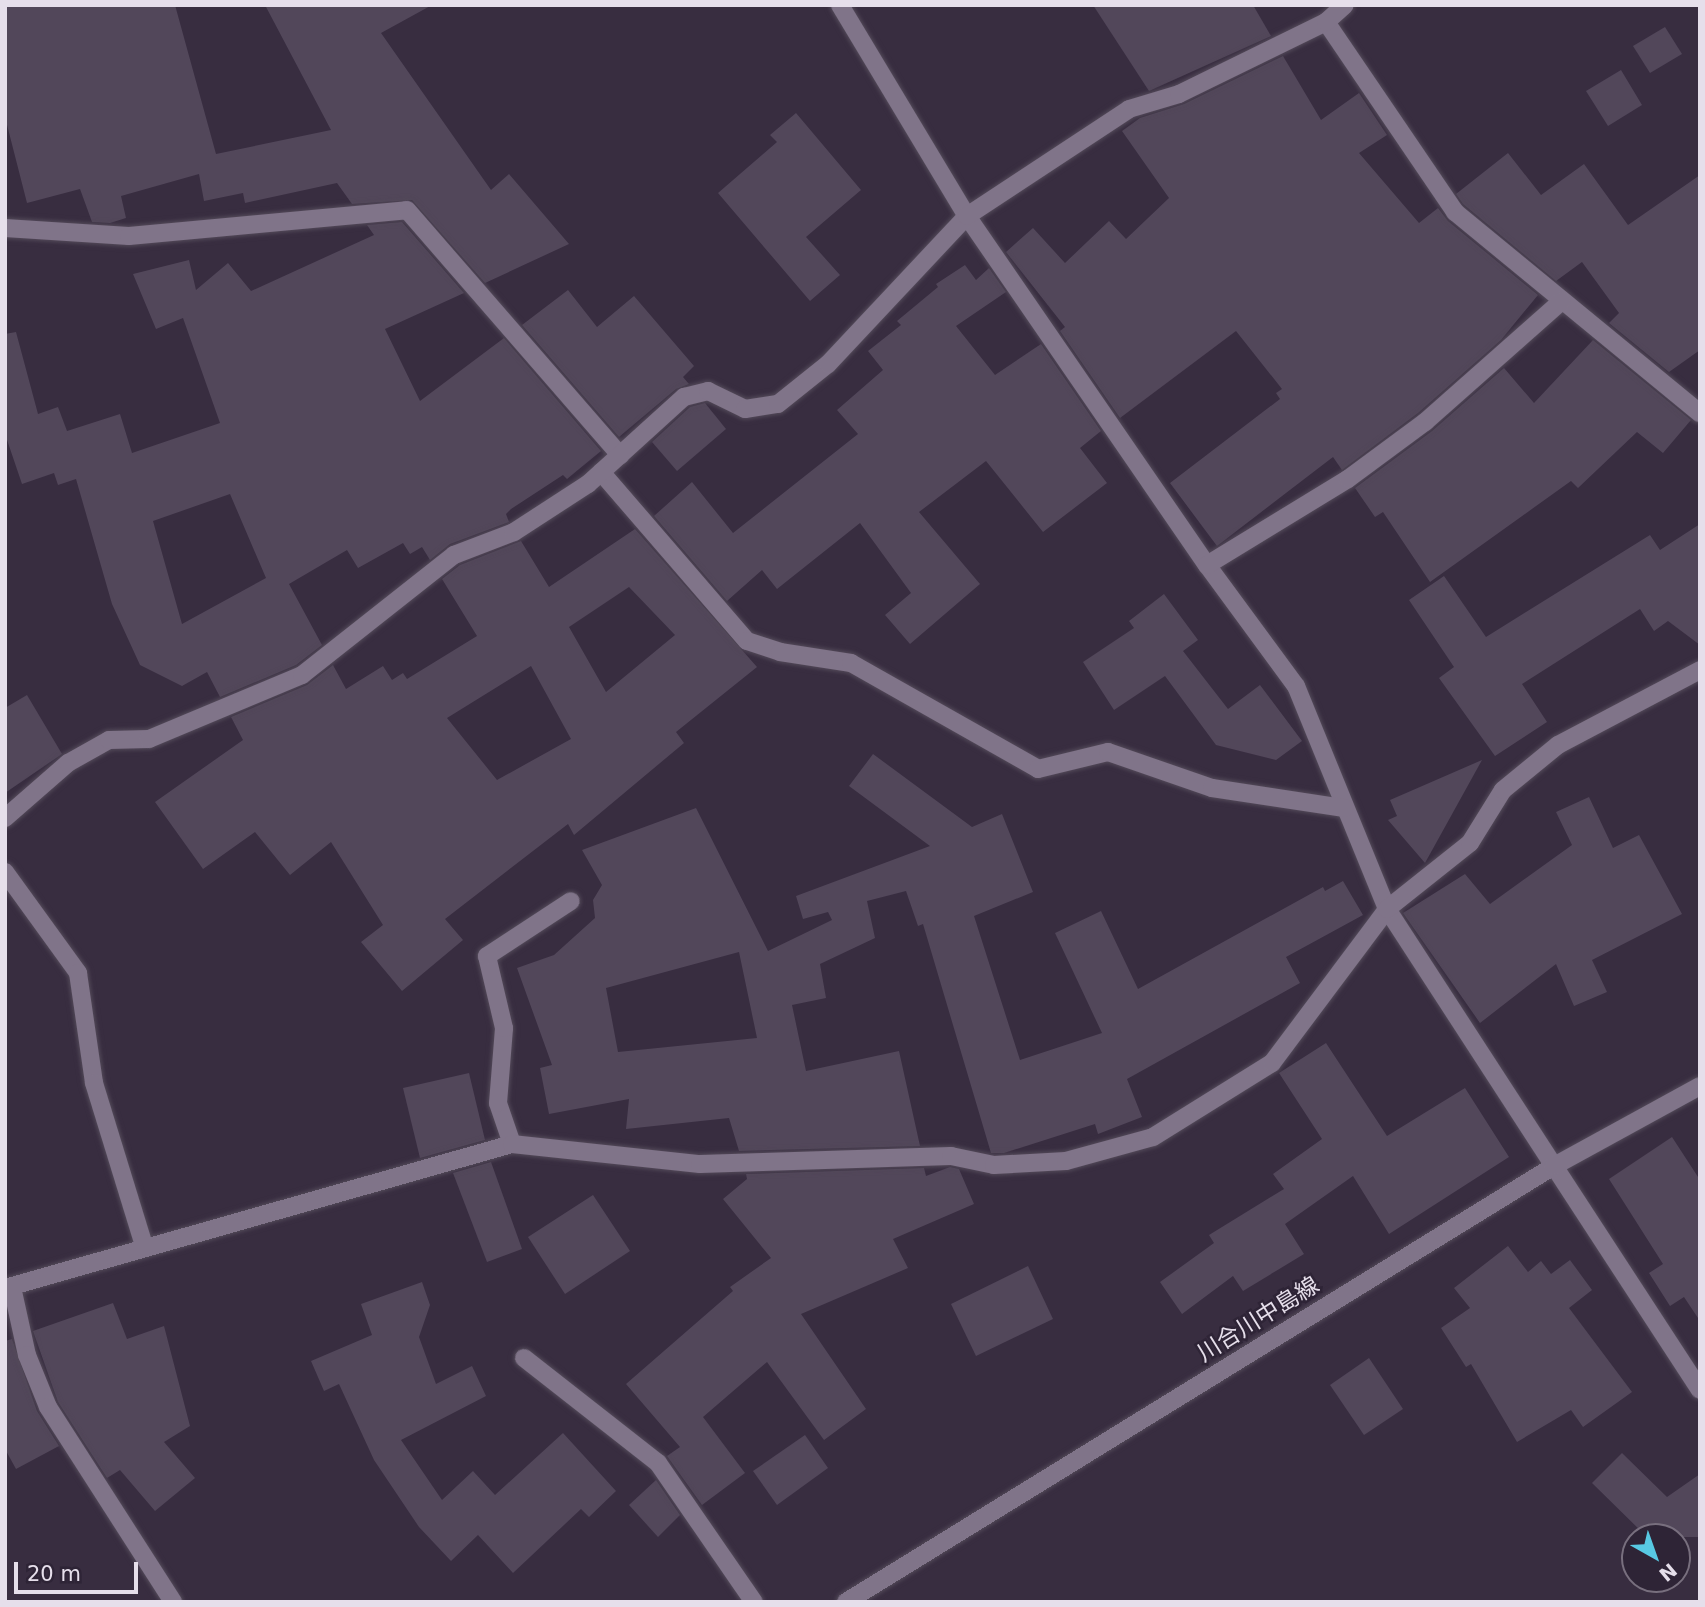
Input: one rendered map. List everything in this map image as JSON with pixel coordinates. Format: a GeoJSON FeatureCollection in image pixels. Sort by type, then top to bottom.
{"type":"FeatureCollection","features":[{"type":"Feature","properties":{"kind":"street"},"geometry":{"type":"LineString","coordinates":[[840,5],[967,216],[1207,565],[1296,686],[1387,909],[1700,1390]]}},
{"type":"Feature","properties":{"kind":"street"},"geometry":{"type":"LineString","coordinates":[[5,818],[68,763],[109,740],[149,739],[302,675],[454,555],[514,532],[601,472],[684,397],[708,391],[746,409],[778,404],[828,364],[967,216],[1129,109],[1179,94],[1326,22],[1345,5]]}},
{"type":"Feature","properties":{"kind":"street"},"geometry":{"type":"LineString","coordinates":[[1326,22],[1455,212],[1700,413]]}},
{"type":"Feature","properties":{"kind":"street"},"geometry":{"type":"LineString","coordinates":[[5,229],[129,236],[407,210],[620,455]]}},
{"type":"Feature","properties":{"kind":"street"},"geometry":{"type":"LineString","coordinates":[[1207,565],[1348,480],[1425,422],[1562,301]]}},
{"type":"Feature","properties":{"kind":"street"},"geometry":{"type":"LineString","coordinates":[[601,472],[747,641],[780,652],[851,663],[1038,769],[1108,752],[1212,788],[1345,808]]}},
{"type":"Feature","properties":{"kind":"street"},"geometry":{"type":"LineString","coordinates":[[173,1602],[48,1407],[27,1355],[9,1287],[144,1246],[512,1144],[700,1164],[951,1156],[994,1165],[1066,1161],[1153,1137],[1272,1063],[1387,909],[1470,843],[1503,790],[1558,746],[1700,670]]}},
{"type":"Feature","properties":{"kind":"street"},"geometry":{"type":"LineString","coordinates":[[5,872],[78,973],[94,1083],[144,1246]]}},
{"type":"Feature","properties":{"kind":"street"},"geometry":{"type":"LineString","coordinates":[[512,1144],[498,1103],[503,1028],[486,956],[571,901]]}},
{"type":"Feature","properties":{"kind":"street","name":"川合川中島線"},"geometry":{"type":"LineString","coordinates":[[846,1602],[1554,1166],[1700,1086]]}},
{"type":"Feature","properties":{"kind":"street"},"geometry":{"type":"LineString","coordinates":[[524,1358],[658,1463],[754,1602]]}},
{"type":"Feature","properties":{"kind":"building"},"geometry":{"type":"Polygon","coordinates":[[[5,5],[175,5],[216,154],[331,130],[265,5],[432,5],[381,33],[491,190],[509,174],[569,244],[485,283],[412,200],[352,204],[337,183],[245,203],[243,193],[204,201],[199,174],[121,196],[126,218],[110,223],[92,222],[80,189],[27,203],[5,117],[5,5]]]}},
{"type":"Feature","properties":{"kind":"building"},"geometry":{"type":"Polygon","coordinates":[[[1093,5],[1253,5],[1271,36],[1149,91],[1093,5]]]}},
{"type":"Feature","properties":{"kind":"building"},"geometry":{"type":"Polygon","coordinates":[[[1665,27],[1682,54],[1650,73],[1633,46],[1665,27]]]}},
{"type":"Feature","properties":{"kind":"building"},"geometry":{"type":"Polygon","coordinates":[[[1283,56],[1321,120],[1359,93],[1387,135],[1359,153],[1419,223],[1438,208],[1448,221],[1538,295],[1501,340],[1418,413],[1342,470],[1333,457],[1217,546],[1170,483],[1280,399],[1276,393],[1282,389],[1236,331],[1120,418],[1060,331],[1065,327],[1006,252],[1033,228],[1065,263],[1109,221],[1126,239],[1169,198],[1122,131],[1140,118],[1184,104],[1283,56]]]}},
{"type":"Feature","properties":{"kind":"building"},"geometry":{"type":"Polygon","coordinates":[[[1621,70],[1642,105],[1608,126],[1586,91],[1621,70]]]}},
{"type":"Feature","properties":{"kind":"building"},"geometry":{"type":"Polygon","coordinates":[[[796,113],[861,190],[806,237],[840,275],[810,301],[718,193],[777,142],[770,135],[796,113]]]}},
{"type":"Feature","properties":{"kind":"building"},"geometry":{"type":"Polygon","coordinates":[[[1508,153],[1541,195],[1584,164],[1628,225],[1700,175],[1700,350],[1669,372],[1609,323],[1619,313],[1582,262],[1556,281],[1463,204],[1456,194],[1508,153]]]}},
{"type":"Feature","properties":{"kind":"building"},"geometry":{"type":"Polygon","coordinates":[[[402,222],[464,293],[385,329],[420,401],[504,338],[601,451],[567,479],[563,475],[511,509],[506,514],[509,522],[450,544],[430,560],[422,547],[410,554],[403,543],[358,568],[347,550],[289,584],[322,645],[296,665],[220,697],[207,672],[182,686],[140,665],[112,604],[76,479],[58,485],[54,473],[22,484],[5,434],[5,334],[16,332],[38,414],[58,407],[67,431],[120,414],[132,453],[220,423],[183,318],[156,329],[133,274],[189,260],[196,290],[228,263],[251,291],[374,235],[367,225],[402,222]],[[230,494],[153,521],[182,624],[266,578],[230,494]]]}},
{"type":"Feature","properties":{"kind":"building"},"geometry":{"type":"Polygon","coordinates":[[[965,265],[976,280],[989,268],[1006,292],[956,326],[995,375],[1041,344],[1101,431],[1080,448],[1107,483],[1043,532],[986,461],[919,512],[980,584],[910,644],[885,615],[911,593],[860,523],[777,589],[762,570],[727,601],[654,516],[692,482],[733,533],[858,434],[837,410],[883,370],[868,351],[901,325],[897,321],[938,287],[936,284],[965,265]]]}},
{"type":"Feature","properties":{"kind":"building"},"geometry":{"type":"Polygon","coordinates":[[[568,290],[597,327],[634,296],[694,366],[683,377],[689,384],[676,389],[619,437],[522,325],[568,290]]]}},
{"type":"Feature","properties":{"kind":"building"},"geometry":{"type":"Polygon","coordinates":[[[1593,340],[1691,420],[1663,453],[1637,432],[1578,488],[1571,481],[1430,582],[1383,512],[1375,517],[1355,488],[1432,431],[1504,368],[1534,403],[1593,340]]]}},
{"type":"Feature","properties":{"kind":"building"},"geometry":{"type":"Polygon","coordinates":[[[705,403],[726,429],[677,471],[652,442],[690,407],[705,403]]]}},
{"type":"Feature","properties":{"kind":"building"},"geometry":{"type":"Polygon","coordinates":[[[1700,524],[1700,645],[1668,621],[1654,631],[1640,609],[1522,684],[1547,722],[1495,756],[1439,678],[1454,667],[1409,600],[1444,576],[1486,637],[1650,535],[1660,550],[1700,524]]]}},
{"type":"Feature","properties":{"kind":"building"},"geometry":{"type":"Polygon","coordinates":[[[635,529],[757,667],[676,732],[684,743],[574,835],[568,824],[445,919],[463,940],[402,991],[361,942],[383,925],[331,842],[290,875],[255,832],[203,869],[155,802],[243,740],[231,717],[307,685],[333,665],[346,689],[383,666],[392,680],[403,673],[407,679],[477,636],[442,579],[460,565],[521,541],[549,587],[635,529]],[[629,587],[569,627],[606,692],[675,635],[629,587]],[[531,666],[447,718],[497,780],[571,739],[531,666]]]}},
{"type":"Feature","properties":{"kind":"building"},"geometry":{"type":"Polygon","coordinates":[[[1164,594],[1198,640],[1183,651],[1228,709],[1260,685],[1302,741],[1276,760],[1216,745],[1165,676],[1114,710],[1083,662],[1134,628],[1129,621],[1164,594]]]}},
{"type":"Feature","properties":{"kind":"building"},"geometry":{"type":"Polygon","coordinates":[[[27,695],[62,754],[5,793],[5,708],[27,695]]]}},
{"type":"Feature","properties":{"kind":"building"},"geometry":{"type":"Polygon","coordinates":[[[873,754],[972,827],[1002,814],[1033,892],[974,916],[1020,1060],[1102,1033],[1055,933],[1101,911],[1138,989],[1323,887],[1325,891],[1343,881],[1363,915],[1286,957],[1300,983],[1127,1079],[1142,1117],[1098,1134],[1095,1124],[1004,1153],[991,1153],[923,924],[918,926],[906,891],[867,901],[875,938],[820,964],[826,998],[792,1005],[806,1071],[899,1051],[920,1146],[739,1151],[729,1118],[626,1129],[629,1099],[549,1114],[540,1068],[552,1065],[517,968],[554,955],[595,918],[593,900],[602,885],[582,850],[696,808],[768,951],[832,920],[828,912],[803,919],[796,896],[930,846],[849,786],[873,754]],[[739,952],[606,988],[618,1052],[757,1038],[739,952]]]}},
{"type":"Feature","properties":{"kind":"building"},"geometry":{"type":"Polygon","coordinates":[[[1482,760],[1425,863],[1388,820],[1397,816],[1390,800],[1482,760]]]}},
{"type":"Feature","properties":{"kind":"building"},"geometry":{"type":"Polygon","coordinates":[[[1589,797],[1613,848],[1639,835],[1682,914],[1592,960],[1607,992],[1574,1006],[1556,964],[1480,1023],[1403,913],[1465,874],[1490,904],[1572,845],[1556,812],[1589,797]]]}},
{"type":"Feature","properties":{"kind":"building"},"geometry":{"type":"Polygon","coordinates":[[[1326,1043],[1387,1136],[1465,1088],[1509,1157],[1389,1234],[1353,1176],[1285,1224],[1304,1254],[1243,1291],[1233,1276],[1182,1314],[1160,1282],[1214,1243],[1209,1235],[1284,1189],[1273,1174],[1322,1139],[1279,1073],[1326,1043]]]}},
{"type":"Feature","properties":{"kind":"building"},"geometry":{"type":"Polygon","coordinates":[[[469,1073],[485,1140],[420,1158],[403,1088],[469,1073]]]}},
{"type":"Feature","properties":{"kind":"building"},"geometry":{"type":"Polygon","coordinates":[[[1672,1137],[1700,1180],[1700,1321],[1684,1297],[1670,1306],[1649,1273],[1663,1264],[1609,1179],[1672,1137]]]}},
{"type":"Feature","properties":{"kind":"building"},"geometry":{"type":"Polygon","coordinates":[[[491,1162],[522,1249],[487,1262],[453,1173],[491,1162]]]}},
{"type":"Feature","properties":{"kind":"building"},"geometry":{"type":"Polygon","coordinates":[[[950,1167],[959,1169],[974,1204],[893,1239],[908,1268],[801,1314],[866,1409],[824,1440],[767,1362],[703,1417],[745,1473],[702,1505],[667,1456],[680,1447],[626,1384],[733,1291],[730,1287],[771,1258],[723,1199],[747,1179],[746,1174],[924,1168],[926,1176],[950,1167]]]}},
{"type":"Feature","properties":{"kind":"building"},"geometry":{"type":"Polygon","coordinates":[[[593,1195],[630,1251],[565,1294],[528,1237],[593,1195]]]}},
{"type":"Feature","properties":{"kind":"building"},"geometry":{"type":"Polygon","coordinates":[[[1508,1246],[1528,1272],[1541,1261],[1551,1274],[1570,1260],[1592,1290],[1569,1308],[1632,1392],[1583,1427],[1571,1410],[1517,1442],[1471,1364],[1466,1367],[1441,1328],[1470,1308],[1454,1288],[1508,1246]]]}},
{"type":"Feature","properties":{"kind":"building"},"geometry":{"type":"Polygon","coordinates":[[[1028,1266],[1053,1319],[976,1356],[951,1304],[1028,1266]]]}},
{"type":"Feature","properties":{"kind":"building"},"geometry":{"type":"Polygon","coordinates":[[[422,1282],[430,1305],[419,1337],[436,1384],[472,1366],[486,1396],[401,1440],[442,1500],[473,1471],[495,1495],[563,1433],[616,1491],[589,1517],[581,1509],[513,1573],[478,1535],[451,1561],[419,1527],[374,1460],[339,1384],[324,1391],[311,1361],[372,1335],[361,1304],[422,1282]]]}},
{"type":"Feature","properties":{"kind":"building"},"geometry":{"type":"Polygon","coordinates":[[[113,1303],[127,1339],[164,1326],[190,1426],[164,1442],[195,1478],[155,1511],[120,1470],[107,1478],[58,1402],[33,1331],[113,1303]]]}},
{"type":"Feature","properties":{"kind":"building"},"geometry":{"type":"Polygon","coordinates":[[[12,1339],[37,1411],[59,1446],[16,1469],[5,1449],[5,1341],[12,1339]]]}},
{"type":"Feature","properties":{"kind":"building"},"geometry":{"type":"Polygon","coordinates":[[[1369,1358],[1403,1409],[1364,1435],[1330,1385],[1369,1358]]]}},
{"type":"Feature","properties":{"kind":"building"},"geometry":{"type":"Polygon","coordinates":[[[805,1435],[828,1468],[777,1505],[753,1471],[805,1435]]]}},
{"type":"Feature","properties":{"kind":"building"},"geometry":{"type":"Polygon","coordinates":[[[1622,1453],[1667,1497],[1700,1474],[1700,1537],[1691,1537],[1691,1523],[1633,1523],[1592,1483],[1622,1453]]]}},
{"type":"Feature","properties":{"kind":"building"},"geometry":{"type":"Polygon","coordinates":[[[656,1480],[680,1515],[658,1537],[629,1505],[656,1480]]]}}]}
